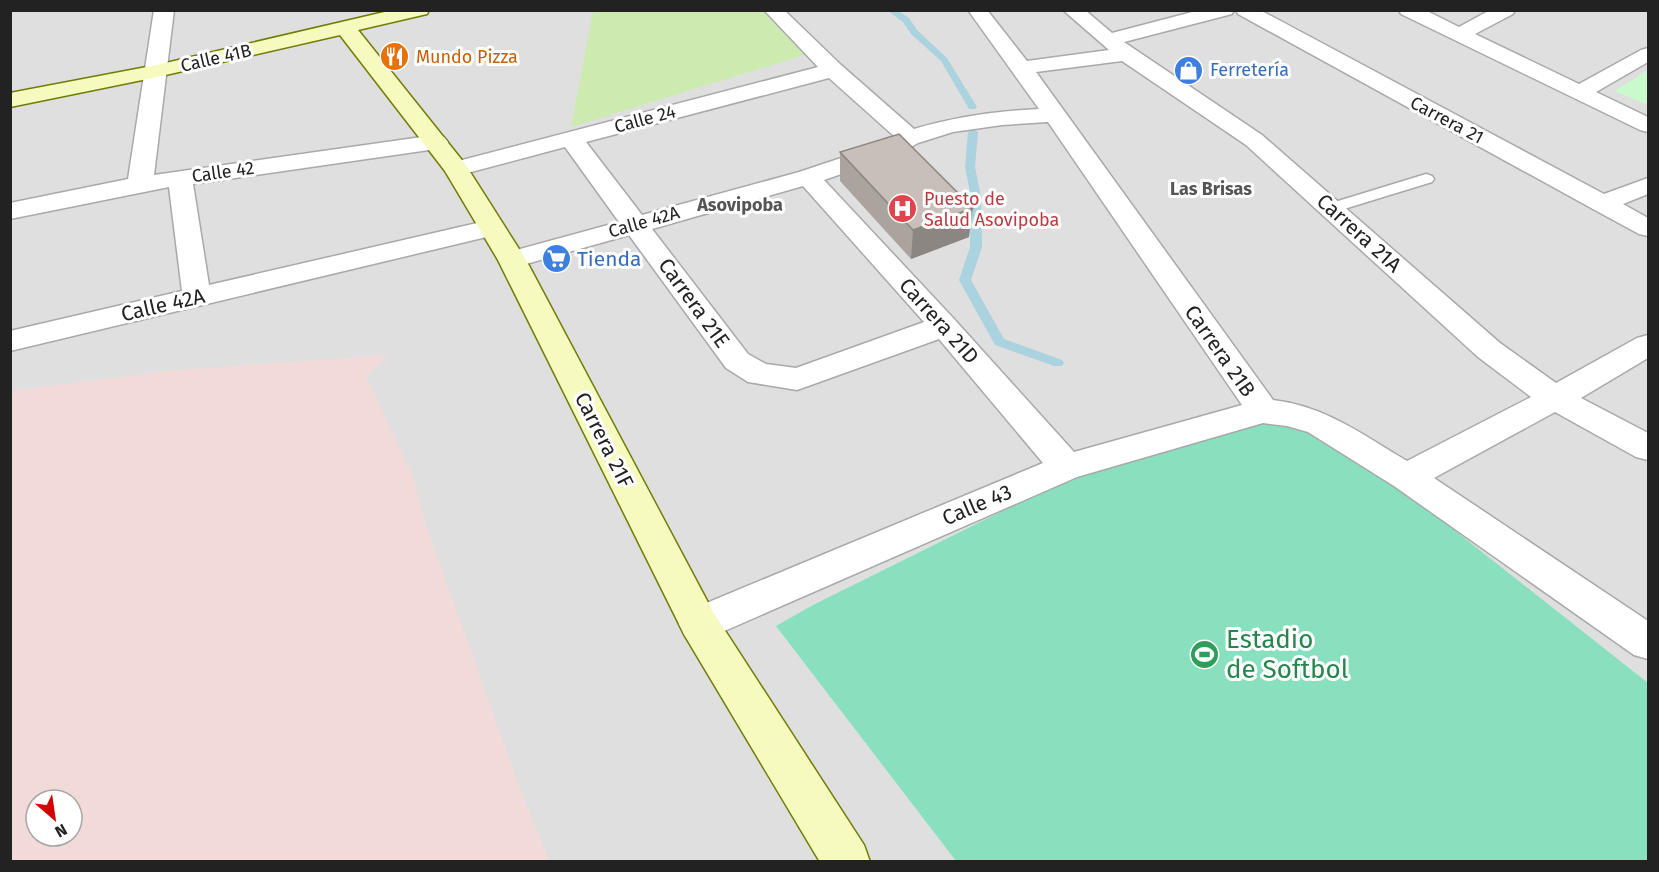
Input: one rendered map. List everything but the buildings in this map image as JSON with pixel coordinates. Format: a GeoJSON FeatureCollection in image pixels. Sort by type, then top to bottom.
{"type":"FeatureCollection","features":[{"type":"Feature","properties":{"kind":"street"},"geometry":{"type":"LineString","coordinates":[[140,184],[164,10]]}},
{"type":"Feature","properties":{"kind":"street","name":"Calle 41B"},"geometry":{"type":"LineString","coordinates":[[10,100],[157,71],[420,10]]}},
{"type":"Feature","properties":{"kind":"street"},"geometry":{"type":"LineString","coordinates":[[773,10],[833,70],[910,138]]}},
{"type":"Feature","properties":{"kind":"street","name":"Carrera 21B"},"geometry":{"type":"LineString","coordinates":[[977,10],[1022,68],[1263,411],[1289,414],[1320,424],[1406,477],[1648,642]]}},
{"type":"Feature","properties":{"kind":"street","name":"Carrera 21A"},"geometry":{"type":"LineString","coordinates":[[1072,10],[1117,47],[1254,140],[1488,350],[1555,398],[1648,448]]}},
{"type":"Feature","properties":{"kind":"street"},"geometry":{"type":"LineString","coordinates":[[1022,68],[1117,47],[1225,10]]}},
{"type":"Feature","properties":{"kind":"street","name":"Carrera 21"},"geometry":{"type":"LineString","coordinates":[[1245,10],[1648,228]]}},
{"type":"Feature","properties":{"kind":"street"},"geometry":{"type":"LineString","coordinates":[[1408,10],[1582,91],[1648,125]]}},
{"type":"Feature","properties":{"kind":"street"},"geometry":{"type":"LineString","coordinates":[[1459,35],[1506,10]]}},
{"type":"Feature","properties":{"kind":"street","name":"Carrera 21F"},"geometry":{"type":"LineString","coordinates":[[346,29],[456,169],[490,228],[512,260],[699,624],[847,861]]}},
{"type":"Feature","properties":{"kind":"street"},"geometry":{"type":"LineString","coordinates":[[1582,91],[1648,54]]}},
{"type":"Feature","properties":{"kind":"street","name":"Calle 24"},"geometry":{"type":"LineString","coordinates":[[456,169],[833,70]]}},
{"type":"Feature","properties":{"kind":"street","name":"Calle 42A"},"geometry":{"type":"LineString","coordinates":[[512,260],[808,177],[858,161],[910,138],[950,126],[1002,118],[1053,115]]}},
{"type":"Feature","properties":{"kind":"street","name":"Carrera 21E"},"geometry":{"type":"LineString","coordinates":[[571,139],[737,361],[759,374],[797,379],[944,326]]}},
{"type":"Feature","properties":{"kind":"street","name":"Calle 42"},"geometry":{"type":"LineString","coordinates":[[10,211],[140,184],[436,142]]}},
{"type":"Feature","properties":{"kind":"street","name":"Carrera 21D"},"geometry":{"type":"LineString","coordinates":[[808,177],[944,326],[1067,466]]}},
{"type":"Feature","properties":{"kind":"street"},"geometry":{"type":"LineString","coordinates":[[180,178],[197,297]]}},
{"type":"Feature","properties":{"kind":"street"},"geometry":{"type":"LineString","coordinates":[[1602,204],[1648,185]]}},
{"type":"Feature","properties":{"kind":"street","name":"Calle 42A"},"geometry":{"type":"LineString","coordinates":[[10,341],[490,228]]}},
{"type":"Feature","properties":{"kind":"street"},"geometry":{"type":"LineString","coordinates":[[1406,477],[1555,398],[1648,345]]}},
{"type":"Feature","properties":{"kind":"street","name":"Calle 43"},"geometry":{"type":"LineString","coordinates":[[699,624],[1067,466],[1263,411]]}},
{"type":"Feature","properties":{"kind":"lane"},"geometry":{"type":"LineString","coordinates":[[1331,208],[1426,179]]}},
{"type":"Feature","properties":{"kind":"shaded area"},"geometry":{"type":"Polygon","coordinates":[[[10,11],[1648,11],[1648,861],[11,861],[10,11]]]}},
{"type":"Feature","properties":{"kind":"shaded area"},"geometry":{"type":"Polygon","coordinates":[[[388,355],[366,377],[412,474],[426,525],[517,781],[549,861],[11,861],[11,391],[166,371],[388,355]]]}},
{"type":"Feature","properties":{"kind":"green space"},"geometry":{"type":"Polygon","coordinates":[[[593,11],[762,11],[805,55],[571,127],[593,11]]]}},
{"type":"Feature","properties":{"kind":"green space"},"geometry":{"type":"Polygon","coordinates":[[[1648,70],[1648,105],[1615,91],[1648,70]]]}},
{"type":"Feature","properties":{"kind":"green space","name":"Estadio de Softbol"},"geometry":{"type":"Polygon","coordinates":[[[1275,415],[1334,435],[1648,683],[1648,861],[956,861],[776,626],[813,605],[1087,469],[1275,415]]]}},
{"type":"Feature","properties":{"kind":"waterway"},"geometry":{"type":"LineString","coordinates":[[891,10],[906,20],[914,32],[944,60],[972,107]]}},
{"type":"Feature","properties":{"kind":"waterway"},"geometry":{"type":"LineString","coordinates":[[973,132],[970,167],[976,197],[976,247],[965,280],[999,342],[1058,363]]}},
{"type":"Feature","properties":{"kind":"place","name":"Mundo Pizza"},"geometry":{"type":"Point","coordinates":[395,57]}},
{"type":"Feature","properties":{"kind":"place","name":"Ferretería"},"geometry":{"type":"Point","coordinates":[1189,70]}},
{"type":"Feature","properties":{"kind":"place","name":"Puesto de Salud Asovipoba"},"geometry":{"type":"Point","coordinates":[903,209]}},
{"type":"Feature","properties":{"kind":"place","name":"Tienda"},"geometry":{"type":"Point","coordinates":[556,259]}},
{"type":"Feature","properties":{"kind":"place","name":"Estadio de Softbol"},"geometry":{"type":"Point","coordinates":[1205,654]}},
{"type":"Feature","properties":{"kind":"district","name":"Las Brisas"},"geometry":{"type":"Point","coordinates":[1211,189]}},
{"type":"Feature","properties":{"kind":"district","name":"Asovipoba"},"geometry":{"type":"Point","coordinates":[740,205]}}]}
